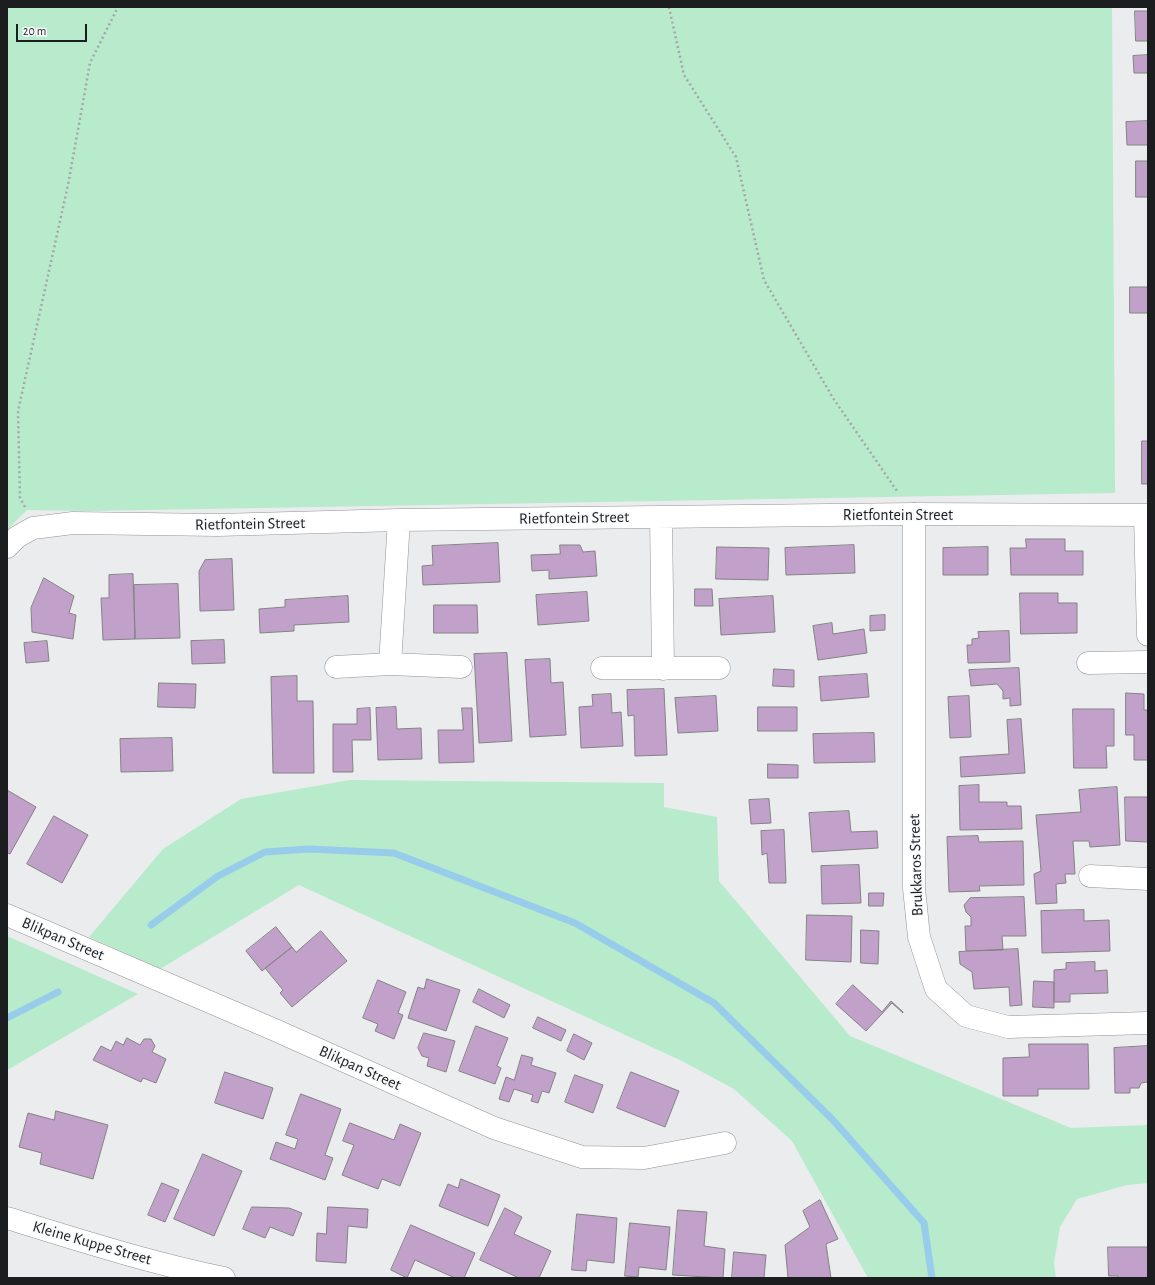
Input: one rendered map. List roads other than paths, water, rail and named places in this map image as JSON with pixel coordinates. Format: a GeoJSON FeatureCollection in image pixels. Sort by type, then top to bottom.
{"type":"FeatureCollection","features":[{"type":"Feature","properties":{"kind":"street","name":"Rietfontein Street"},"geometry":{"type":"LineString","coordinates":[[7,547],[17,537],[33,528],[73,523],[218,525],[399,520],[914,514],[1147,515]]}},
{"type":"Feature","properties":{"kind":"street","name":"Brukkaros Street"},"geometry":{"type":"LineString","coordinates":[[914,514],[914,888],[919,938],[936,989],[966,1016],[1008,1027],[1148,1023]]}},
{"type":"Feature","properties":{"kind":"street"},"geometry":{"type":"LineString","coordinates":[[1147,515],[1148,634]]}},
{"type":"Feature","properties":{"kind":"street"},"geometry":{"type":"LineString","coordinates":[[661,517],[663,669]]}},
{"type":"Feature","properties":{"kind":"street"},"geometry":{"type":"LineString","coordinates":[[390,664],[399,520]]}},
{"type":"Feature","properties":{"kind":"street"},"geometry":{"type":"LineString","coordinates":[[1088,664],[1148,662]]}},
{"type":"Feature","properties":{"kind":"street"},"geometry":{"type":"LineString","coordinates":[[336,667],[390,664],[461,667]]}},
{"type":"Feature","properties":{"kind":"street"},"geometry":{"type":"LineString","coordinates":[[602,668],[719,668]]}},
{"type":"Feature","properties":{"kind":"street"},"geometry":{"type":"LineString","coordinates":[[1090,876],[1148,879]]}},
{"type":"Feature","properties":{"kind":"street","name":"Blikpan Street"},"geometry":{"type":"LineString","coordinates":[[7,916],[275,1030],[494,1128],[582,1157],[644,1158],[726,1143]]}},
{"type":"Feature","properties":{"kind":"street","name":"Kleine Kuppe Street"},"geometry":{"type":"LineString","coordinates":[[7,1218],[99,1246],[175,1267],[224,1278]]}},
{"type":"Feature","properties":{"kind":"waterway"},"geometry":{"type":"LineString","coordinates":[[151,925],[218,876],[265,852],[309,849],[394,853],[575,923],[714,1003],[833,1120],[924,1223],[932,1278]]}},
{"type":"Feature","properties":{"kind":"waterway"},"geometry":{"type":"LineString","coordinates":[[7,1018],[58,992]]}}]}
